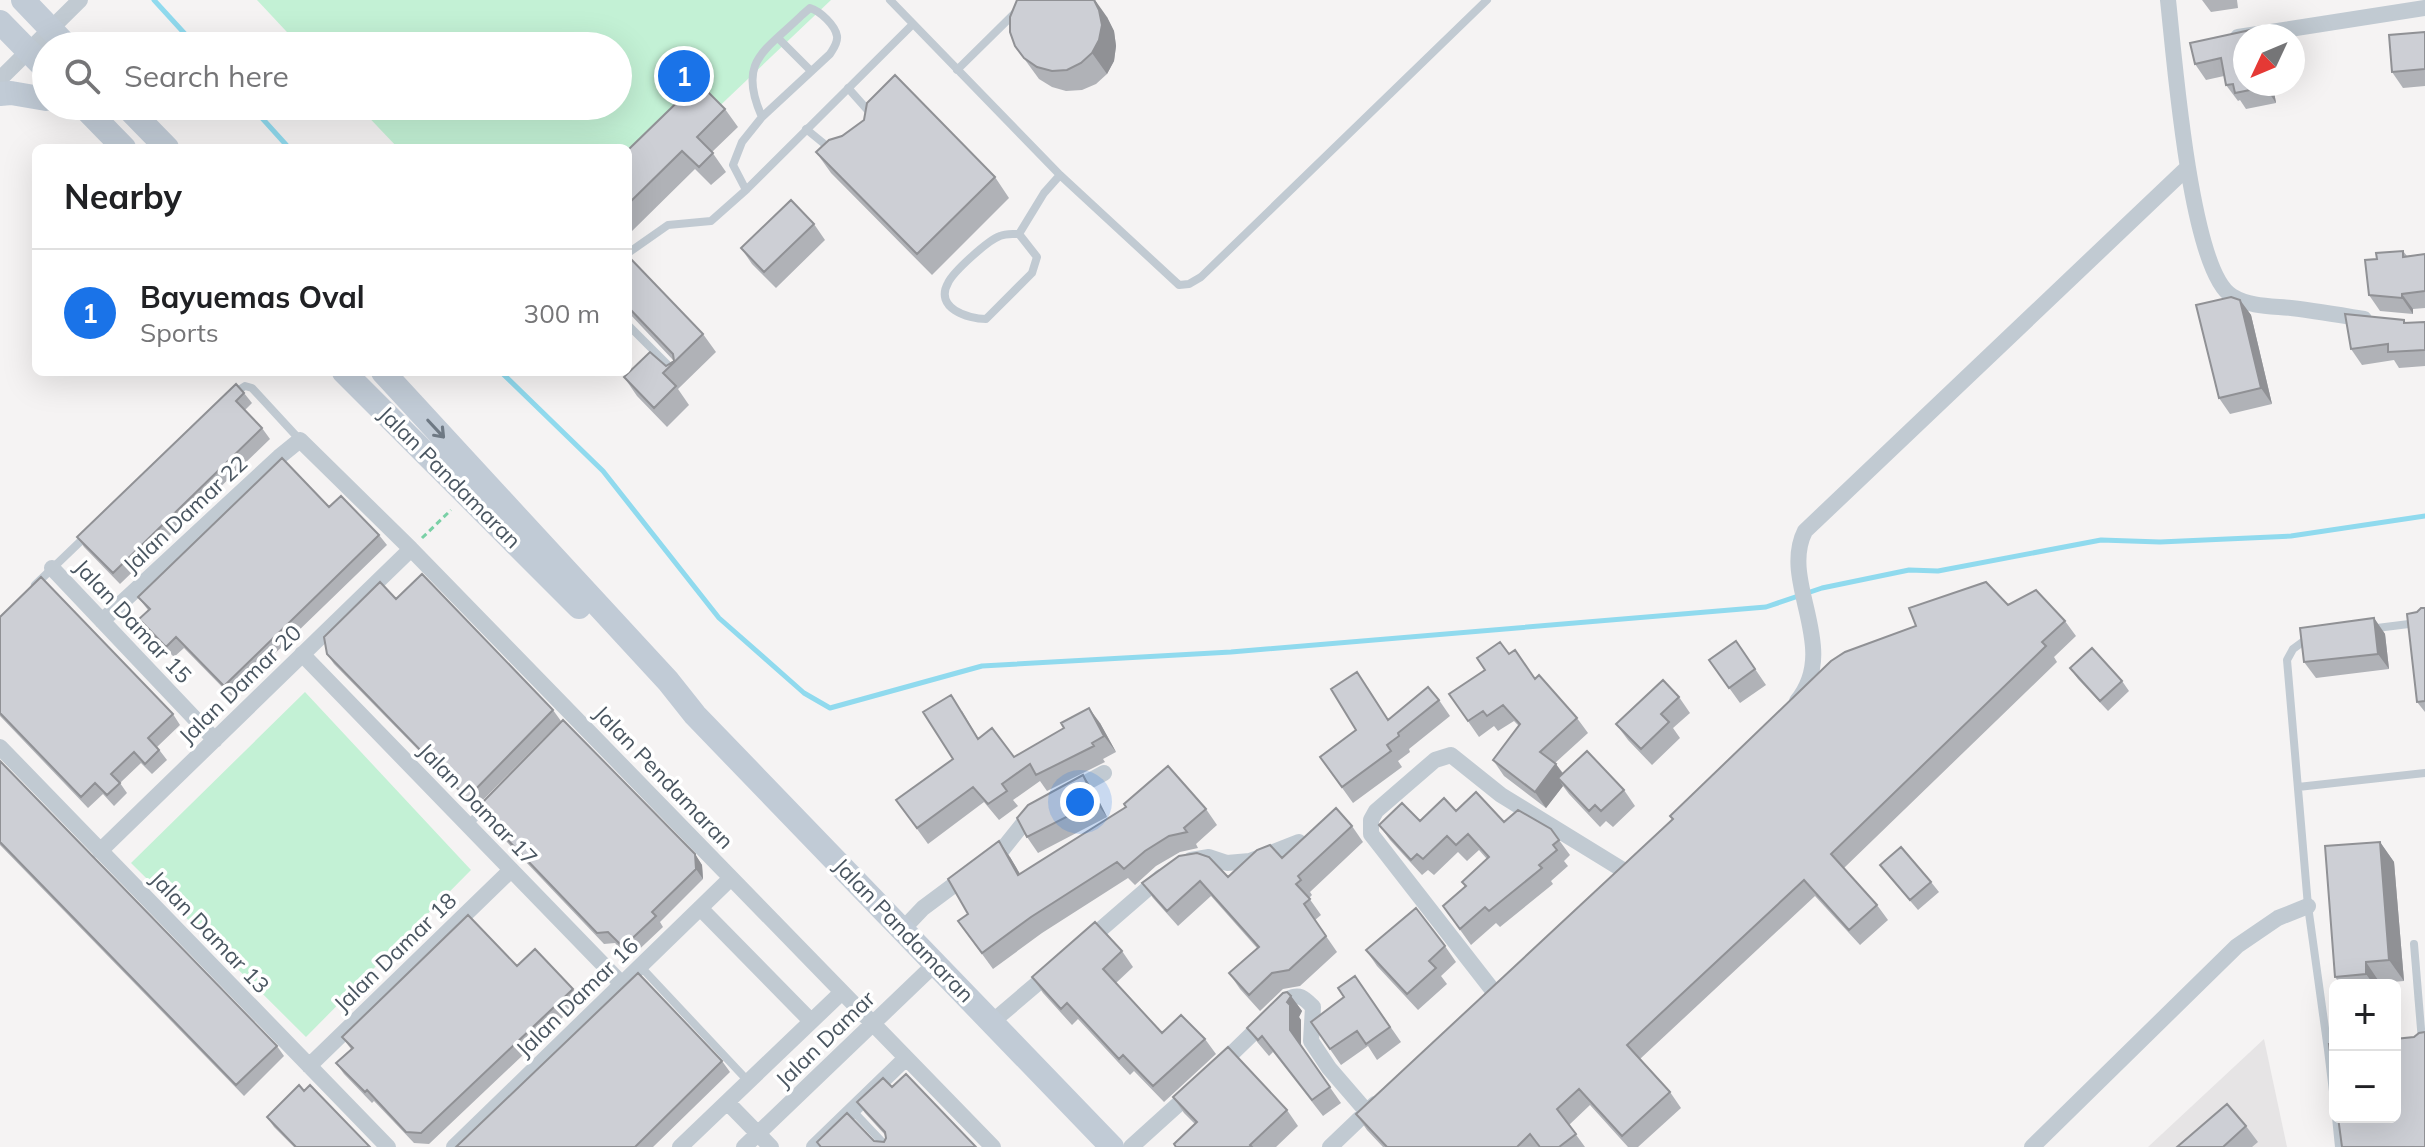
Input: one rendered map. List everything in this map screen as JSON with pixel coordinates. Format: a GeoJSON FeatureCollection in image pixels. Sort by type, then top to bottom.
{"type":"FeatureCollection","features":[{"type":"Feature","properties":{"kind":"main road"},"geometry":{"type":"LineString","coordinates":[[26,1],[53,32]]}},
{"type":"Feature","properties":{"kind":"main road"},"geometry":{"type":"LineString","coordinates":[[1,26],[32,54]]}},
{"type":"Feature","properties":{"kind":"main road"},"geometry":{"type":"LineString","coordinates":[[0,94],[32,97]]}},
{"type":"Feature","properties":{"kind":"main road"},"geometry":{"type":"LineString","coordinates":[[93,120],[120,144]]}},
{"type":"Feature","properties":{"kind":"main road"},"geometry":{"type":"LineString","coordinates":[[140,120],[163,144]]}},
{"type":"Feature","properties":{"kind":"main road","name":"Jalan Pandamaran"},"geometry":{"type":"LineString","coordinates":[[348,376],[659,688],[695,715]]}},
{"type":"Feature","properties":{"kind":"main road","name":"Jalan Pandamaran"},"geometry":{"type":"LineString","coordinates":[[387,376],[668,681],[695,715],[904,928],[1112,1147]]}},
{"type":"Feature","properties":{"kind":"street"},"geometry":{"type":"LineString","coordinates":[[61,32],[80,0]]}},
{"type":"Feature","properties":{"kind":"street"},"geometry":{"type":"LineString","coordinates":[[2168,0],[2181,45],[2188,167],[2206,247],[2221,287],[2228,294],[2259,306],[2377,321]]}},
{"type":"Feature","properties":{"kind":"street"},"geometry":{"type":"LineString","coordinates":[[1,26],[26,1]]}},
{"type":"Feature","properties":{"kind":"street"},"geometry":{"type":"LineString","coordinates":[[2220,39],[2425,8]]}},
{"type":"Feature","properties":{"kind":"street"},"geometry":{"type":"LineString","coordinates":[[0,79],[32,48]]}},
{"type":"Feature","properties":{"kind":"street"},"geometry":{"type":"LineString","coordinates":[[1787,714],[1812,687],[1813,643],[1799,567],[1798,543],[1805,531],[2188,167]]}},
{"type":"Feature","properties":{"kind":"street","name":"Jalan Pendamaran"},"geometry":{"type":"LineString","coordinates":[[300,440],[411,549],[569,722],[731,878],[993,1147]]}},
{"type":"Feature","properties":{"kind":"street","name":"Jalan Damar 22"},"geometry":{"type":"LineString","coordinates":[[102,621],[300,440]]}},
{"type":"Feature","properties":{"kind":"street","name":"Jalan Damar 20"},"geometry":{"type":"LineString","coordinates":[[100,851],[411,549]]}},
{"type":"Feature","properties":{"kind":"street","name":"Jalan Damar 15"},"geometry":{"type":"LineString","coordinates":[[52,568],[215,740]]}},
{"type":"Feature","properties":{"kind":"street","name":"Jalan Damar 17"},"geometry":{"type":"LineString","coordinates":[[302,654],[622,984]]}},
{"type":"Feature","properties":{"kind":"street","name":"Jalan Damar 13"},"geometry":{"type":"LineString","coordinates":[[0,747],[388,1147]]}},
{"type":"Feature","properties":{"kind":"street"},"geometry":{"type":"LineString","coordinates":[[1494,991],[1371,834],[1371,820],[1376,811],[1435,760],[1451,755],[1501,795],[1624,870]]}},
{"type":"Feature","properties":{"kind":"street"},"geometry":{"type":"LineString","coordinates":[[904,928],[923,908],[1002,850],[1032,811],[1104,773]]}},
{"type":"Feature","properties":{"kind":"street"},"geometry":{"type":"LineString","coordinates":[[992,1022],[1163,875],[1186,861],[1209,857],[1227,863],[1250,861],[1299,842]]}},
{"type":"Feature","properties":{"kind":"street","name":"Jalan Damar 18"},"geometry":{"type":"LineString","coordinates":[[309,1066],[511,870]]}},
{"type":"Feature","properties":{"kind":"street","name":"Jalan Damar 16"},"geometry":{"type":"LineString","coordinates":[[454,1147],[731,878]]}},
{"type":"Feature","properties":{"kind":"street"},"geometry":{"type":"LineString","coordinates":[[2032,1147],[2237,946],[2278,918],[2308,906]]}},
{"type":"Feature","properties":{"kind":"street"},"geometry":{"type":"LineString","coordinates":[[700,908],[811,1021]]}},
{"type":"Feature","properties":{"kind":"street","name":"Jalan Damar"},"geometry":{"type":"LineString","coordinates":[[744,1147],[936,963]]}},
{"type":"Feature","properties":{"kind":"street","name":"Jalan Damar"},"geometry":{"type":"LineString","coordinates":[[680,1147],[842,992]]}},
{"type":"Feature","properties":{"kind":"street"},"geometry":{"type":"LineString","coordinates":[[1131,1147],[1295,995],[1303,997],[1313,1007],[1311,1041],[1329,1068],[1367,1112]]}},
{"type":"Feature","properties":{"kind":"street"},"geometry":{"type":"LineString","coordinates":[[814,1147],[906,1058]]}},
{"type":"Feature","properties":{"kind":"street"},"geometry":{"type":"LineString","coordinates":[[1330,1147],[1388,1091]]}},
{"type":"Feature","properties":{"kind":"street"},"geometry":{"type":"LineString","coordinates":[[727,1102],[771,1147]]}},
{"type":"Feature","properties":{"kind":"lane"},"geometry":{"type":"LineString","coordinates":[[890,0],[1060,175],[1179,285],[1189,284],[1201,277],[1487,0]]}},
{"type":"Feature","properties":{"kind":"lane"},"geometry":{"type":"LineString","coordinates":[[957,70],[1028,0]]}},
{"type":"Feature","properties":{"kind":"lane"},"geometry":{"type":"LineString","coordinates":[[746,190],[733,165],[742,142],[762,117],[830,54],[836,44],[837,35],[824,17],[810,8],[760,57],[750,82],[762,117]]}},
{"type":"Feature","properties":{"kind":"lane"},"geometry":{"type":"LineString","coordinates":[[632,250],[668,225],[711,221],[913,24]]}},
{"type":"Feature","properties":{"kind":"lane"},"geometry":{"type":"LineString","coordinates":[[778,38],[811,71]]}},
{"type":"Feature","properties":{"kind":"lane"},"geometry":{"type":"LineString","coordinates":[[848,88],[875,121]]}},
{"type":"Feature","properties":{"kind":"lane"},"geometry":{"type":"LineString","coordinates":[[806,129],[827,147],[844,154]]}},
{"type":"Feature","properties":{"kind":"lane"},"geometry":{"type":"LineString","coordinates":[[1019,234],[1044,193],[1060,175]]}},
{"type":"Feature","properties":{"kind":"lane"},"geometry":{"type":"LineString","coordinates":[[1003,234],[1019,234],[1037,257],[1032,273],[986,319],[961,316],[947,303],[945,293],[948,282],[990,240],[1003,234]]}},
{"type":"Feature","properties":{"kind":"lane"},"geometry":{"type":"LineString","coordinates":[[632,329],[680,377]]}},
{"type":"Feature","properties":{"kind":"lane"},"geometry":{"type":"LineString","coordinates":[[224,402],[245,386],[252,388],[300,440]]}},
{"type":"Feature","properties":{"kind":"lane"},"geometry":{"type":"LineString","coordinates":[[31,589],[98,524]]}},
{"type":"Feature","properties":{"kind":"lane"},"geometry":{"type":"LineString","coordinates":[[2354,631],[2425,622]]}},
{"type":"Feature","properties":{"kind":"lane"},"geometry":{"type":"LineString","coordinates":[[2311,636],[2300,642],[2287,660],[2308,906],[2329,1033]]}},
{"type":"Feature","properties":{"kind":"lane"},"geometry":{"type":"LineString","coordinates":[[2298,787],[2425,773]]}},
{"type":"Feature","properties":{"kind":"lane"},"geometry":{"type":"LineString","coordinates":[[468,825],[489,803]]}},
{"type":"Feature","properties":{"kind":"lane"},"geometry":{"type":"LineString","coordinates":[[2409,1048],[2424,1046],[2414,944]]}},
{"type":"Feature","properties":{"kind":"lane"},"geometry":{"type":"LineString","coordinates":[[640,966],[749,1081]]}},
{"type":"Feature","properties":{"kind":"lane"},"geometry":{"type":"LineString","coordinates":[[852,1110],[887,1147]]}},
{"type":"Feature","properties":{"kind":"lane"},"geometry":{"type":"LineString","coordinates":[[2337,1123],[2339,1147]]}},
{"type":"Feature","properties":{"kind":"path"},"geometry":{"type":"LineString","coordinates":[[411,549],[467,494]]}},
{"type":"Feature","properties":{"kind":"shaded area"},"geometry":{"type":"Polygon","coordinates":[[[2264,1039],[2287,1147],[2148,1147],[2264,1039]]]}},
{"type":"Feature","properties":{"kind":"green space"},"geometry":{"type":"Polygon","coordinates":[[[257,0],[831,0],[632,189],[632,144],[394,144],[371,120],[632,120],[632,32],[287,32],[257,0]]]}},
{"type":"Feature","properties":{"kind":"green space"},"geometry":{"type":"Polygon","coordinates":[[[305,692],[471,870],[306,1037],[131,863],[305,692]]]}},
{"type":"Feature","properties":{"kind":"building"},"geometry":{"type":"Polygon","coordinates":[[[1017,0],[1094,0],[1102,25],[1092,53],[1067,70],[1052,71],[1037,67],[1024,58],[1010,32],[1010,17],[1017,0]]]}},
{"type":"Feature","properties":{"kind":"building"},"geometry":{"type":"Polygon","coordinates":[[[2425,32],[2425,69],[2392,72],[2389,35],[2425,32]]]}},
{"type":"Feature","properties":{"kind":"building"},"geometry":{"type":"Polygon","coordinates":[[[2233,34],[2233,84],[2226,85],[2221,58],[2195,64],[2190,43],[2233,34]]]}},
{"type":"Feature","properties":{"kind":"building"},"geometry":{"type":"Polygon","coordinates":[[[895,75],[995,177],[917,254],[816,152],[829,140],[842,136],[864,120],[867,103],[895,75]]]}},
{"type":"Feature","properties":{"kind":"building"},"geometry":{"type":"Polygon","coordinates":[[[698,82],[725,109],[697,137],[713,153],[699,167],[682,151],[632,200],[632,146],[698,82]]]}},
{"type":"Feature","properties":{"kind":"building"},"geometry":{"type":"Polygon","coordinates":[[[791,200],[814,224],[764,272],[741,248],[791,200]]]}},
{"type":"Feature","properties":{"kind":"building"},"geometry":{"type":"Polygon","coordinates":[[[2403,251],[2403,257],[2425,254],[2425,291],[2402,294],[2402,298],[2369,295],[2365,260],[2377,259],[2376,253],[2403,251]]]}},
{"type":"Feature","properties":{"kind":"building"},"geometry":{"type":"Polygon","coordinates":[[[632,260],[703,334],[663,373],[676,386],[654,408],[624,377],[632,376],[632,369],[650,352],[666,366],[674,361],[673,354],[632,311],[632,260]]]}},
{"type":"Feature","properties":{"kind":"building"},"geometry":{"type":"Polygon","coordinates":[[[2231,297],[2240,300],[2261,388],[2219,398],[2196,305],[2231,297]]]}},
{"type":"Feature","properties":{"kind":"building"},"geometry":{"type":"Polygon","coordinates":[[[2345,314],[2404,320],[2404,323],[2425,322],[2425,350],[2388,352],[2388,344],[2351,349],[2345,314]]]}},
{"type":"Feature","properties":{"kind":"building"},"geometry":{"type":"Polygon","coordinates":[[[236,384],[244,393],[236,401],[262,428],[113,573],[77,537],[236,384]]]}},
{"type":"Feature","properties":{"kind":"building"},"geometry":{"type":"Polygon","coordinates":[[[282,458],[329,507],[341,496],[379,535],[224,686],[176,637],[166,647],[139,619],[150,609],[138,597],[282,458]]]}},
{"type":"Feature","properties":{"kind":"building"},"geometry":{"type":"Polygon","coordinates":[[[422,574],[553,710],[467,798],[327,654],[324,637],[380,582],[396,599],[422,574]]]}},
{"type":"Feature","properties":{"kind":"building"},"geometry":{"type":"Polygon","coordinates":[[[41,577],[173,714],[148,738],[159,750],[145,764],[134,752],[111,774],[120,783],[107,795],[95,783],[81,797],[0,713],[0,617],[41,577]]]}},
{"type":"Feature","properties":{"kind":"building"},"geometry":{"type":"Polygon","coordinates":[[[1986,582],[2008,605],[2036,590],[2065,621],[2042,642],[2046,646],[1831,854],[1877,905],[1849,930],[1804,880],[1627,1045],[1670,1092],[1622,1136],[1579,1089],[1557,1109],[1576,1134],[1559,1147],[1540,1147],[1530,1134],[1517,1147],[1387,1147],[1356,1114],[1673,819],[1670,816],[1831,661],[1845,652],[1916,626],[1909,608],[1986,582]]]}},
{"type":"Feature","properties":{"kind":"building"},"geometry":{"type":"Polygon","coordinates":[[[2425,608],[2425,701],[2417,702],[2407,614],[2425,608]]]}},
{"type":"Feature","properties":{"kind":"building"},"geometry":{"type":"Polygon","coordinates":[[[2374,618],[2378,654],[2304,662],[2300,628],[2374,618]]]}},
{"type":"Feature","properties":{"kind":"building"},"geometry":{"type":"Polygon","coordinates":[[[1736,641],[1755,669],[1729,688],[1709,660],[1736,641]]]}},
{"type":"Feature","properties":{"kind":"building"},"geometry":{"type":"Polygon","coordinates":[[[1500,642],[1509,654],[1515,650],[1535,679],[1539,675],[1577,718],[1540,752],[1556,764],[1535,792],[1493,760],[1520,724],[1503,705],[1487,716],[1483,711],[1468,721],[1449,694],[1485,670],[1477,658],[1500,642]]]}},
{"type":"Feature","properties":{"kind":"building"},"geometry":{"type":"Polygon","coordinates":[[[2092,648],[2122,681],[2100,701],[2070,668],[2092,648]]]}},
{"type":"Feature","properties":{"kind":"building"},"geometry":{"type":"Polygon","coordinates":[[[1357,672],[1388,720],[1428,687],[1439,700],[1398,733],[1399,736],[1387,745],[1391,751],[1342,787],[1320,757],[1356,730],[1331,689],[1357,672]]]}},
{"type":"Feature","properties":{"kind":"building"},"geometry":{"type":"Polygon","coordinates":[[[1663,680],[1679,697],[1661,714],[1669,722],[1641,749],[1616,724],[1663,680]]]}},
{"type":"Feature","properties":{"kind":"building"},"geometry":{"type":"Polygon","coordinates":[[[951,695],[978,739],[992,728],[1014,757],[1064,728],[1061,723],[1089,708],[1104,736],[1092,743],[1094,746],[1036,775],[1030,764],[1002,784],[1007,791],[988,804],[973,787],[917,828],[896,800],[953,759],[923,712],[951,695]]]}},
{"type":"Feature","properties":{"kind":"building"},"geometry":{"type":"Polygon","coordinates":[[[563,720],[695,854],[696,869],[652,912],[656,916],[623,947],[608,932],[597,933],[477,808],[563,720]]]}},
{"type":"Feature","properties":{"kind":"building"},"geometry":{"type":"Polygon","coordinates":[[[1587,751],[1624,790],[1601,811],[1595,805],[1589,811],[1558,778],[1587,751]]]}},
{"type":"Feature","properties":{"kind":"building"},"geometry":{"type":"Polygon","coordinates":[[[0,761],[277,1046],[236,1085],[0,842],[0,761]]]}},
{"type":"Feature","properties":{"kind":"building"},"geometry":{"type":"Polygon","coordinates":[[[1168,766],[1206,809],[1184,828],[1187,832],[1169,836],[1124,869],[1117,862],[1031,917],[982,953],[958,921],[968,914],[948,879],[999,841],[1018,875],[1126,807],[1124,804],[1168,766]]]}},
{"type":"Feature","properties":{"kind":"building"},"geometry":{"type":"Polygon","coordinates":[[[1083,775],[1096,802],[1027,837],[1017,818],[1028,805],[1083,775]]]}},
{"type":"Feature","properties":{"kind":"building"},"geometry":{"type":"Polygon","coordinates":[[[1476,792],[1504,822],[1518,810],[1551,829],[1559,840],[1553,845],[1557,850],[1539,865],[1542,868],[1489,911],[1485,907],[1460,929],[1443,906],[1466,886],[1462,882],[1489,857],[1468,834],[1456,845],[1447,836],[1423,859],[1417,854],[1411,860],[1379,825],[1402,803],[1420,821],[1444,798],[1456,811],[1476,792]]]}},
{"type":"Feature","properties":{"kind":"building"},"geometry":{"type":"Polygon","coordinates":[[[1336,808],[1352,826],[1298,876],[1301,880],[1296,884],[1310,899],[1304,904],[1326,936],[1289,970],[1272,973],[1249,995],[1229,973],[1259,947],[1200,881],[1167,911],[1142,883],[1179,856],[1197,853],[1209,857],[1228,877],[1257,850],[1270,845],[1282,858],[1336,808]]]}},
{"type":"Feature","properties":{"kind":"building"},"geometry":{"type":"Polygon","coordinates":[[[2380,842],[2389,960],[2366,962],[2366,974],[2335,977],[2325,846],[2380,842]]]}},
{"type":"Feature","properties":{"kind":"building"},"geometry":{"type":"Polygon","coordinates":[[[1901,847],[1931,882],[1910,900],[1880,865],[1901,847]]]}},
{"type":"Feature","properties":{"kind":"building"},"geometry":{"type":"Polygon","coordinates":[[[1416,908],[1445,946],[1429,961],[1436,968],[1407,994],[1366,950],[1416,908]]]}},
{"type":"Feature","properties":{"kind":"building"},"geometry":{"type":"Polygon","coordinates":[[[468,915],[517,966],[535,949],[573,989],[421,1133],[406,1132],[367,1090],[365,1092],[336,1063],[353,1048],[342,1037],[468,915]]]}},
{"type":"Feature","properties":{"kind":"building"},"geometry":{"type":"Polygon","coordinates":[[[1095,922],[1122,951],[1103,969],[1162,1033],[1181,1015],[1205,1039],[1153,1086],[1123,1055],[1119,1059],[1067,1003],[1061,1009],[1032,977],[1095,922]]]}},
{"type":"Feature","properties":{"kind":"building"},"geometry":{"type":"Polygon","coordinates":[[[638,973],[722,1061],[635,1147],[456,1147],[638,973]]]}},
{"type":"Feature","properties":{"kind":"building"},"geometry":{"type":"Polygon","coordinates":[[[1355,976],[1390,1027],[1366,1044],[1357,1031],[1330,1049],[1311,1022],[1344,997],[1338,988],[1355,976]]]}},
{"type":"Feature","properties":{"kind":"building"},"geometry":{"type":"Polygon","coordinates":[[[1287,992],[1291,996],[1287,1002],[1290,1005],[1290,1030],[1330,1087],[1312,1100],[1262,1036],[1258,1040],[1247,1028],[1287,992]]]}},
{"type":"Feature","properties":{"kind":"building"},"geometry":{"type":"Polygon","coordinates":[[[2425,1032],[2425,1147],[2342,1147],[2339,1123],[2401,1123],[2401,1038],[2414,1037],[2425,1032]]]}},
{"type":"Feature","properties":{"kind":"building"},"geometry":{"type":"Polygon","coordinates":[[[1228,1047],[1287,1110],[1250,1145],[1252,1147],[1176,1147],[1174,1144],[1197,1122],[1173,1097],[1228,1047]]]}},
{"type":"Feature","properties":{"kind":"building"},"geometry":{"type":"Polygon","coordinates":[[[906,1074],[976,1147],[821,1147],[817,1142],[847,1113],[874,1141],[884,1142],[885,1132],[857,1102],[883,1078],[892,1087],[906,1074]]]}},
{"type":"Feature","properties":{"kind":"building"},"geometry":{"type":"Polygon","coordinates":[[[299,1085],[304,1091],[310,1085],[370,1147],[296,1147],[267,1117],[299,1085]]]}},
{"type":"Feature","properties":{"kind":"building"},"geometry":{"type":"Polygon","coordinates":[[[2227,1104],[2246,1126],[2223,1147],[2177,1147],[2227,1104]]]}},
{"type":"Feature","properties":{"kind":"waterway"},"geometry":{"type":"LineString","coordinates":[[154,0],[183,32]]}},
{"type":"Feature","properties":{"kind":"waterway"},"geometry":{"type":"LineString","coordinates":[[264,120],[285,144]]}},
{"type":"Feature","properties":{"kind":"waterway"},"geometry":{"type":"LineString","coordinates":[[505,376],[603,471],[719,618],[804,693],[830,708],[982,666],[1231,652],[1766,607],[1822,588],[1909,570],[1938,571],[2101,540],[2160,542],[2291,536],[2425,516]]}},
{"type":"Feature","properties":{"kind":"place","name":"Bayuemas Oval"},"geometry":{"type":"Point","coordinates":[684,76]}}]}
